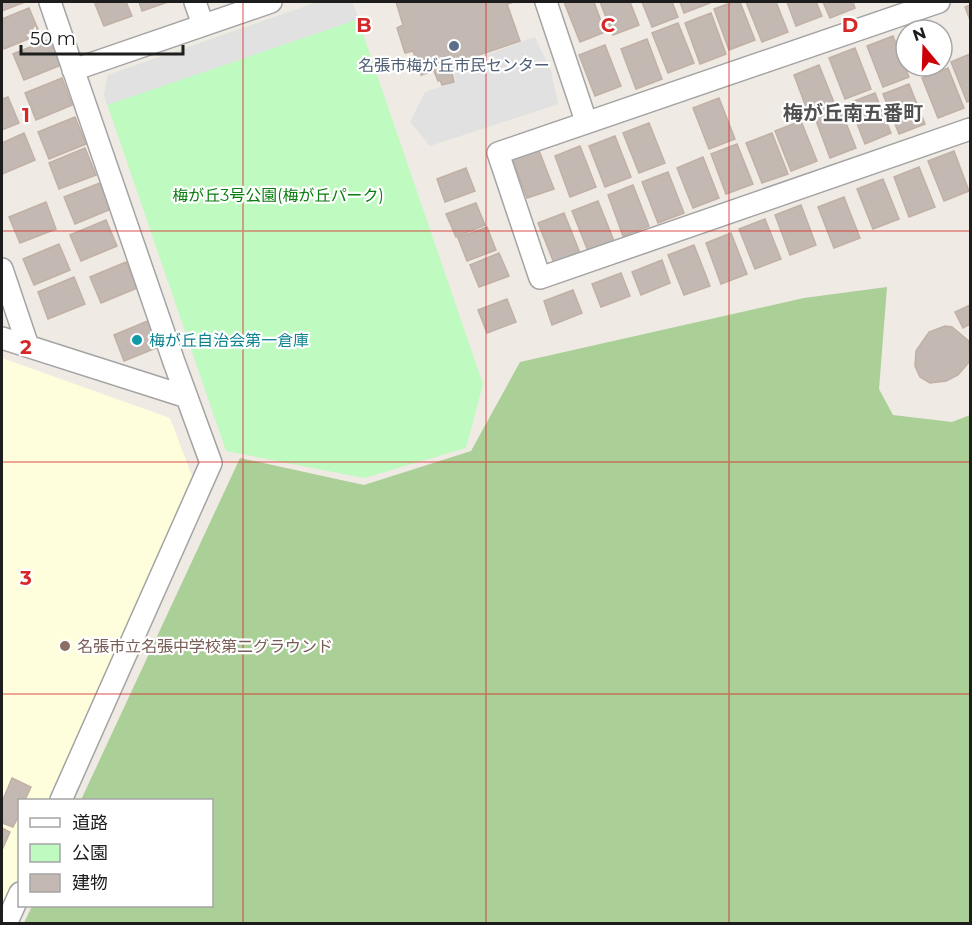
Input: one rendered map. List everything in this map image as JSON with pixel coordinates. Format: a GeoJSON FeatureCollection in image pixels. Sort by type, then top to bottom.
{"type":"FeatureCollection","features":[{"type":"Feature","properties":{"kind":"street"},"geometry":{"type":"LineString","coordinates":[[50,2],[211,463],[62,799]]}},
{"type":"Feature","properties":{"kind":"street"},"geometry":{"type":"LineString","coordinates":[[195,2],[203,26]]}},
{"type":"Feature","properties":{"kind":"street"},"geometry":{"type":"LineString","coordinates":[[73,70],[271,2]]}},
{"type":"Feature","properties":{"kind":"street"},"geometry":{"type":"LineString","coordinates":[[546,2],[586,121]]}},
{"type":"Feature","properties":{"kind":"street"},"geometry":{"type":"LineString","coordinates":[[939,2],[498,153],[540,278],[970,129]]}},
{"type":"Feature","properties":{"kind":"street"},"geometry":{"type":"LineString","coordinates":[[2,269],[28,346]]}},
{"type":"Feature","properties":{"kind":"street"},"geometry":{"type":"LineString","coordinates":[[2,338],[187,397]]}},
{"type":"Feature","properties":{"kind":"street"},"geometry":{"type":"LineString","coordinates":[[6,924],[18,897]]}},
{"type":"Feature","properties":{"kind":"shaded area"},"geometry":{"type":"Polygon","coordinates":[[[318,2],[352,2],[359,19],[107,105],[104,95],[108,75],[318,2]]]}},
{"type":"Feature","properties":{"kind":"shaded area"},"geometry":{"type":"Polygon","coordinates":[[[535,37],[551,71],[558,104],[430,146],[410,122],[425,92],[456,82],[452,67],[535,37]]]}},
{"type":"Feature","properties":{"kind":"shaded area","name":"名張市立名張中学校第二グラウンド"},"geometry":{"type":"Polygon","coordinates":[[[2,358],[170,418],[198,492],[58,799],[18,799],[18,887],[2,924],[2,358]]]}},
{"type":"Feature","properties":{"kind":"green space","name":"梅が丘3号公園(梅が丘パーク)"},"geometry":{"type":"Polygon","coordinates":[[[318,2],[352,2],[483,384],[466,448],[364,478],[226,451],[104,95],[108,75],[318,2]]]}},
{"type":"Feature","properties":{"kind":"green space"},"geometry":{"type":"Polygon","coordinates":[[[887,287],[879,389],[893,415],[952,422],[970,415],[970,923],[24,923],[32,907],[213,907],[213,799],[81,799],[240,458],[364,485],[471,451],[520,362],[804,298],[887,287]]]}},
{"type":"Feature","properties":{"kind":"building"},"geometry":{"type":"Polygon","coordinates":[[[2,2],[25,2],[2,11],[2,2]]]}},
{"type":"Feature","properties":{"kind":"building"},"geometry":{"type":"Polygon","coordinates":[[[126,2],[132,16],[104,26],[95,4],[126,2]]]}},
{"type":"Feature","properties":{"kind":"building"},"geometry":{"type":"Polygon","coordinates":[[[139,2],[168,2],[142,11],[139,2]]]}},
{"type":"Feature","properties":{"kind":"building","name":"名張市梅が丘市民センター"},"geometry":{"type":"Polygon","coordinates":[[[396,2],[514,2],[507,4],[520,41],[450,65],[454,82],[442,85],[434,71],[421,75],[413,51],[405,53],[397,28],[403,25],[396,2]]]}},
{"type":"Feature","properties":{"kind":"building"},"geometry":{"type":"Polygon","coordinates":[[[564,2],[594,2],[605,32],[580,42],[564,2]]]}},
{"type":"Feature","properties":{"kind":"building"},"geometry":{"type":"Polygon","coordinates":[[[600,2],[630,2],[639,25],[613,35],[600,2]]]}},
{"type":"Feature","properties":{"kind":"building"},"geometry":{"type":"Polygon","coordinates":[[[642,2],[672,2],[678,17],[652,27],[642,2]]]}},
{"type":"Feature","properties":{"kind":"building"},"geometry":{"type":"Polygon","coordinates":[[[680,2],[710,2],[710,3],[684,13],[680,2]]]}},
{"type":"Feature","properties":{"kind":"building"},"geometry":{"type":"Polygon","coordinates":[[[733,2],[740,2],[755,40],[729,50],[714,9],[733,2]]]}},
{"type":"Feature","properties":{"kind":"building"},"geometry":{"type":"Polygon","coordinates":[[[746,2],[776,2],[788,32],[762,42],[746,2]]]}},
{"type":"Feature","properties":{"kind":"building"},"geometry":{"type":"Polygon","coordinates":[[[787,2],[816,2],[822,16],[796,26],[787,2]]]}},
{"type":"Feature","properties":{"kind":"building"},"geometry":{"type":"Polygon","coordinates":[[[823,2],[853,2],[855,8],[830,18],[823,2]]]}},
{"type":"Feature","properties":{"kind":"building"},"geometry":{"type":"Polygon","coordinates":[[[970,5],[970,20],[965,7],[970,5]]]}},
{"type":"Feature","properties":{"kind":"building"},"geometry":{"type":"Polygon","coordinates":[[[29,8],[40,34],[4,49],[2,19],[29,8]]]}},
{"type":"Feature","properties":{"kind":"building"},"geometry":{"type":"Polygon","coordinates":[[[711,13],[726,54],[700,64],[685,23],[711,13]]]}},
{"type":"Feature","properties":{"kind":"building"},"geometry":{"type":"Polygon","coordinates":[[[678,23],[694,63],[668,73],[652,33],[678,23]]]}},
{"type":"Feature","properties":{"kind":"building"},"geometry":{"type":"Polygon","coordinates":[[[893,36],[894,78],[906,78],[883,87],[867,46],[893,36]]]}},
{"type":"Feature","properties":{"kind":"building"},"geometry":{"type":"Polygon","coordinates":[[[50,39],[61,65],[24,80],[13,54],[50,39]]]}},
{"type":"Feature","properties":{"kind":"building"},"geometry":{"type":"Polygon","coordinates":[[[647,39],[662,79],[636,89],[621,49],[647,39]]]}},
{"type":"Feature","properties":{"kind":"building"},"geometry":{"type":"Polygon","coordinates":[[[605,45],[621,86],[595,96],[579,55],[605,45]]]}},
{"type":"Feature","properties":{"kind":"building"},"geometry":{"type":"Polygon","coordinates":[[[855,48],[871,89],[845,99],[829,58],[855,48]]]}},
{"type":"Feature","properties":{"kind":"building"},"geometry":{"type":"Polygon","coordinates":[[[970,54],[970,101],[967,102],[954,70],[954,61],[970,54]]]}},
{"type":"Feature","properties":{"kind":"building"},"geometry":{"type":"Polygon","coordinates":[[[819,65],[835,105],[809,115],[794,75],[819,65]]]}},
{"type":"Feature","properties":{"kind":"building"},"geometry":{"type":"Polygon","coordinates":[[[62,78],[72,105],[36,120],[25,93],[62,78]]]}},
{"type":"Feature","properties":{"kind":"building"},"geometry":{"type":"Polygon","coordinates":[[[922,78],[952,78],[964,108],[938,118],[922,78]]]}},
{"type":"Feature","properties":{"kind":"building"},"geometry":{"type":"Polygon","coordinates":[[[909,84],[925,124],[899,134],[883,94],[909,84]]]}},
{"type":"Feature","properties":{"kind":"building"},"geometry":{"type":"Polygon","coordinates":[[[875,93],[891,133],[865,144],[849,103],[875,93]]]}},
{"type":"Feature","properties":{"kind":"building"},"geometry":{"type":"Polygon","coordinates":[[[8,97],[19,123],[2,130],[2,99],[8,97]]]}},
{"type":"Feature","properties":{"kind":"building"},"geometry":{"type":"Polygon","coordinates":[[[719,98],[735,139],[709,149],[693,108],[719,98]]]}},
{"type":"Feature","properties":{"kind":"building"},"geometry":{"type":"Polygon","coordinates":[[[840,108],[856,148],[830,158],[815,118],[840,108]]]}},
{"type":"Feature","properties":{"kind":"building"},"geometry":{"type":"Polygon","coordinates":[[[75,117],[86,144],[49,159],[38,132],[75,117]]]}},
{"type":"Feature","properties":{"kind":"building"},"geometry":{"type":"Polygon","coordinates":[[[801,121],[817,161],[791,171],[775,131],[801,121]]]}},
{"type":"Feature","properties":{"kind":"building"},"geometry":{"type":"Polygon","coordinates":[[[649,123],[665,163],[639,173],[623,133],[649,123]]]}},
{"type":"Feature","properties":{"kind":"building"},"geometry":{"type":"Polygon","coordinates":[[[24,133],[35,160],[2,174],[2,143],[24,133]]]}},
{"type":"Feature","properties":{"kind":"building"},"geometry":{"type":"Polygon","coordinates":[[[772,133],[788,174],[762,183],[746,143],[772,133]]]}},
{"type":"Feature","properties":{"kind":"building"},"geometry":{"type":"Polygon","coordinates":[[[615,136],[631,177],[605,187],[589,146],[615,136]]]}},
{"type":"Feature","properties":{"kind":"building"},"geometry":{"type":"Polygon","coordinates":[[[737,144],[753,184],[726,194],[711,154],[737,144]]]}},
{"type":"Feature","properties":{"kind":"building"},"geometry":{"type":"Polygon","coordinates":[[[580,146],[596,187],[570,197],[555,156],[580,146]]]}},
{"type":"Feature","properties":{"kind":"building"},"geometry":{"type":"Polygon","coordinates":[[[85,148],[96,175],[59,189],[49,163],[85,148]]]}},
{"type":"Feature","properties":{"kind":"building"},"geometry":{"type":"Polygon","coordinates":[[[538,148],[554,189],[527,198],[512,158],[538,148]]]}},
{"type":"Feature","properties":{"kind":"building"},"geometry":{"type":"Polygon","coordinates":[[[954,151],[969,191],[944,201],[928,161],[954,151]]]}},
{"type":"Feature","properties":{"kind":"building"},"geometry":{"type":"Polygon","coordinates":[[[703,157],[719,198],[693,208],[677,168],[703,157]]]}},
{"type":"Feature","properties":{"kind":"building"},"geometry":{"type":"Polygon","coordinates":[[[919,167],[935,207],[909,217],[894,177],[919,167]]]}},
{"type":"Feature","properties":{"kind":"building"},"geometry":{"type":"Polygon","coordinates":[[[466,168],[475,191],[445,202],[437,179],[466,168]]]}},
{"type":"Feature","properties":{"kind":"building"},"geometry":{"type":"Polygon","coordinates":[[[668,172],[684,213],[658,223],[642,182],[668,172]]]}},
{"type":"Feature","properties":{"kind":"building"},"geometry":{"type":"Polygon","coordinates":[[[883,179],[899,219],[873,229],[857,189],[883,179]]]}},
{"type":"Feature","properties":{"kind":"building"},"geometry":{"type":"Polygon","coordinates":[[[100,183],[111,209],[75,224],[64,197],[100,183]]]}},
{"type":"Feature","properties":{"kind":"building"},"geometry":{"type":"Polygon","coordinates":[[[633,185],[649,226],[623,236],[608,195],[633,185]]]}},
{"type":"Feature","properties":{"kind":"building"},"geometry":{"type":"Polygon","coordinates":[[[844,197],[860,238],[834,248],[818,207],[844,197]]]}},
{"type":"Feature","properties":{"kind":"building"},"geometry":{"type":"Polygon","coordinates":[[[598,201],[614,241],[588,251],[572,211],[598,201]]]}},
{"type":"Feature","properties":{"kind":"building"},"geometry":{"type":"Polygon","coordinates":[[[46,202],[56,229],[20,243],[9,217],[46,202]]]}},
{"type":"Feature","properties":{"kind":"building"},"geometry":{"type":"Polygon","coordinates":[[[476,203],[485,225],[456,237],[446,214],[476,203]]]}},
{"type":"Feature","properties":{"kind":"building"},"geometry":{"type":"Polygon","coordinates":[[[801,205],[816,245],[790,255],[775,215],[801,205]]]}},
{"type":"Feature","properties":{"kind":"building"},"geometry":{"type":"Polygon","coordinates":[[[564,213],[580,253],[554,263],[538,223],[564,213]]]}},
{"type":"Feature","properties":{"kind":"building"},"geometry":{"type":"Polygon","coordinates":[[[765,219],[781,259],[755,269],[739,229],[765,219]]]}},
{"type":"Feature","properties":{"kind":"building"},"geometry":{"type":"Polygon","coordinates":[[[106,220],[117,246],[81,261],[70,235],[106,220]]]}},
{"type":"Feature","properties":{"kind":"building"},"geometry":{"type":"Polygon","coordinates":[[[487,227],[496,250],[467,261],[458,238],[487,227]]]}},
{"type":"Feature","properties":{"kind":"building"},"geometry":{"type":"Polygon","coordinates":[[[731,233],[747,274],[721,284],[706,243],[731,233]]]}},
{"type":"Feature","properties":{"kind":"building"},"geometry":{"type":"Polygon","coordinates":[[[59,244],[70,270],[34,285],[23,259],[59,244]]]}},
{"type":"Feature","properties":{"kind":"building"},"geometry":{"type":"Polygon","coordinates":[[[694,245],[710,286],[684,295],[668,255],[694,245]]]}},
{"type":"Feature","properties":{"kind":"building"},"geometry":{"type":"Polygon","coordinates":[[[499,253],[509,276],[479,287],[470,265],[499,253]]]}},
{"type":"Feature","properties":{"kind":"building"},"geometry":{"type":"Polygon","coordinates":[[[662,260],[670,283],[641,295],[632,272],[662,260]]]}},
{"type":"Feature","properties":{"kind":"building"},"geometry":{"type":"Polygon","coordinates":[[[126,262],[137,288],[101,303],[90,277],[126,262]]]}},
{"type":"Feature","properties":{"kind":"building"},"geometry":{"type":"Polygon","coordinates":[[[621,273],[630,296],[601,307],[592,284],[621,273]]]}},
{"type":"Feature","properties":{"kind":"building"},"geometry":{"type":"Polygon","coordinates":[[[74,277],[85,304],[48,319],[38,292],[74,277]]]}},
{"type":"Feature","properties":{"kind":"building"},"geometry":{"type":"Polygon","coordinates":[[[573,290],[582,313],[552,325],[544,301],[573,290]]]}},
{"type":"Feature","properties":{"kind":"building"},"geometry":{"type":"Polygon","coordinates":[[[507,299],[516,322],[487,333],[478,310],[507,299]]]}},
{"type":"Feature","properties":{"kind":"building"},"geometry":{"type":"Polygon","coordinates":[[[970,305],[970,324],[963,328],[955,312],[970,305]]]}},
{"type":"Feature","properties":{"kind":"building","name":"梅が丘自治会第一倉庫"},"geometry":{"type":"Polygon","coordinates":[[[150,320],[161,346],[124,361],[114,335],[150,320]]]}},
{"type":"Feature","properties":{"kind":"building"},"geometry":{"type":"Polygon","coordinates":[[[945,326],[952,327],[969,341],[970,361],[958,375],[946,381],[930,383],[920,377],[915,366],[916,351],[929,332],[945,326]]]}},
{"type":"Feature","properties":{"kind":"building"},"geometry":{"type":"Polygon","coordinates":[[[12,778],[31,787],[25,799],[18,799],[18,817],[13,827],[2,823],[2,802],[12,778]]]}},
{"type":"Feature","properties":{"kind":"building"},"geometry":{"type":"Polygon","coordinates":[[[2,828],[10,832],[2,850],[2,828]]]}},
{"type":"Feature","properties":{"kind":"place","name":"名張市梅が丘市民センター"},"geometry":{"type":"Point","coordinates":[454,46]}},
{"type":"Feature","properties":{"kind":"place","name":"梅が丘自治会第一倉庫"},"geometry":{"type":"Point","coordinates":[137,340]}},
{"type":"Feature","properties":{"kind":"place","name":"名張市立名張中学校第二グラウンド"},"geometry":{"type":"Point","coordinates":[65,646]}},
{"type":"Feature","properties":{"kind":"district","name":"梅が丘南五番町"},"geometry":{"type":"Point","coordinates":[853,113]}}]}
